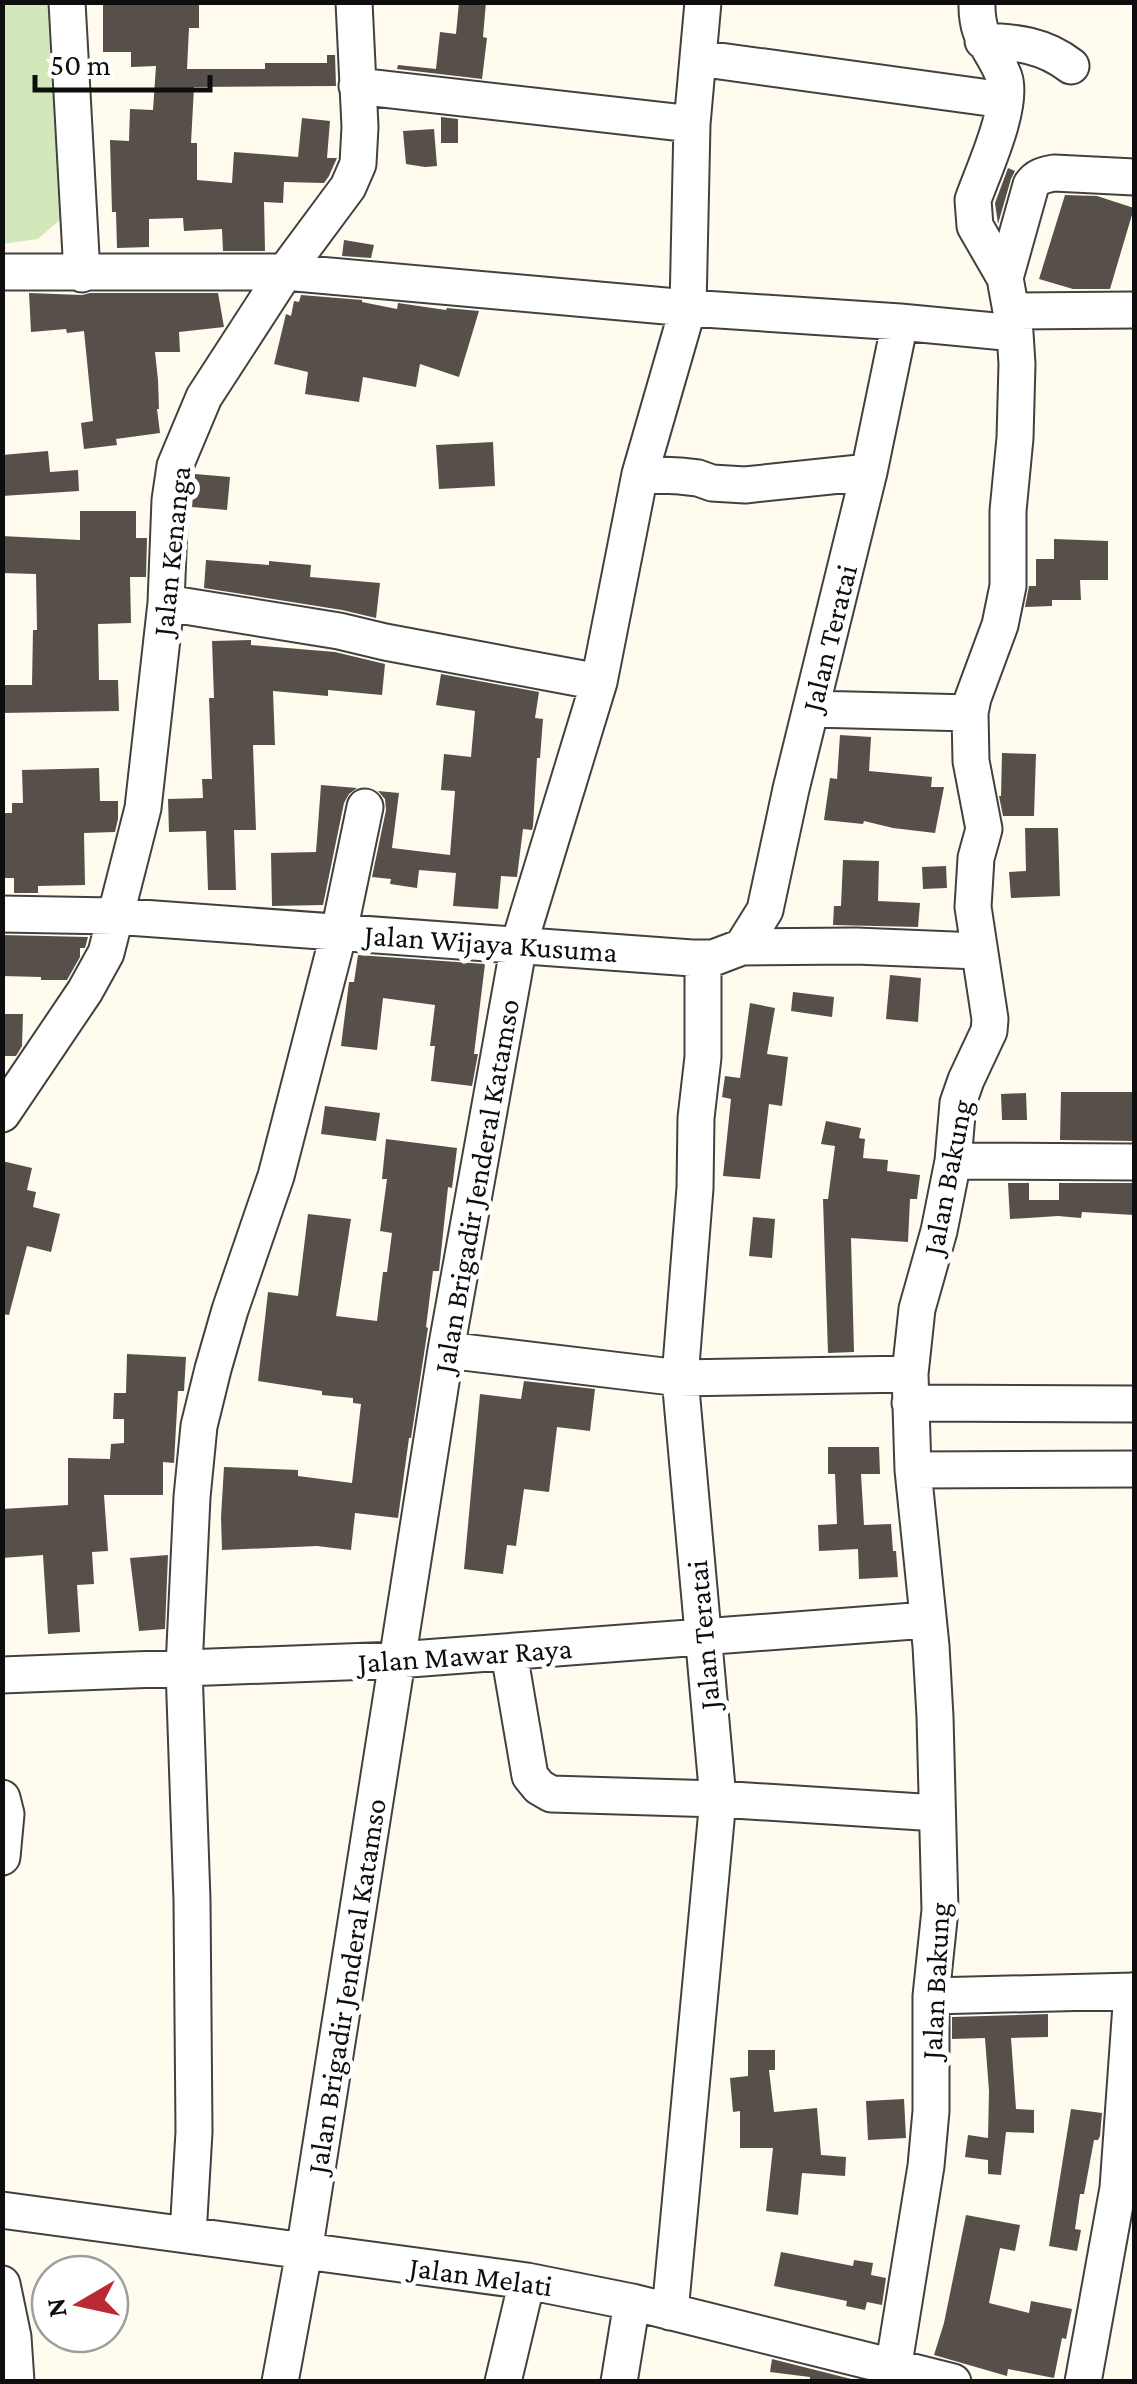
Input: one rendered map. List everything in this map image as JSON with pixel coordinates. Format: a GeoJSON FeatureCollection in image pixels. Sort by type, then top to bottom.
{"type":"FeatureCollection","features":[{"type":"Feature","properties":{"kind":"street"},"geometry":{"type":"LineString","coordinates":[[67,2],[82,274]]}},
{"type":"Feature","properties":{"kind":"street","name":"Jalan Kenanga"},"geometry":{"type":"LineString","coordinates":[[2,1114],[85,992],[106,953],[143,808],[166,603],[175,466],[204,397],[285,272],[348,187],[358,164],[354,2]]}},
{"type":"Feature","properties":{"kind":"street","name":"Jalan Brigadir Jenderal Katamso"},"geometry":{"type":"LineString","coordinates":[[280,2382],[304,2252],[446,1350],[519,944],[599,682],[640,474],[688,308],[692,124],[704,2]]}},
{"type":"Feature","properties":{"kind":"street"},"geometry":{"type":"LineString","coordinates":[[977,2],[978,28],[1004,76],[1006,90],[1001,124],[973,200],[972,213],[1010,307]]}},
{"type":"Feature","properties":{"kind":"street"},"geometry":{"type":"LineString","coordinates":[[984,41],[1033,46],[1070,66]]}},
{"type":"Feature","properties":{"kind":"street"},"geometry":{"type":"LineString","coordinates":[[698,58],[1004,100]]}},
{"type":"Feature","properties":{"kind":"street"},"geometry":{"type":"LineString","coordinates":[[358,86],[692,124]]}},
{"type":"Feature","properties":{"kind":"street"},"geometry":{"type":"LineString","coordinates":[[1010,307],[1030,185],[1035,179],[1054,173],[1134,177]]}},
{"type":"Feature","properties":{"kind":"street"},"geometry":{"type":"LineString","coordinates":[[2,272],[285,272],[688,308],[900,322],[1010,307],[1134,310]]}},
{"type":"Feature","properties":{"kind":"street","name":"Jalan Bakung"},"geometry":{"type":"LineString","coordinates":[[893,2375],[926,2166],[931,2111],[931,1996],[940,1910],[935,1717],[913,1470],[910,1389],[917,1308],[953,1161],[958,1104],[989,1031],[973,907],[973,876],[984,830],[971,760],[970,713],[1000,625],[1008,586],[1008,512],[1016,401],[1010,307]]}},
{"type":"Feature","properties":{"kind":"street","name":"Jalan Teratai"},"geometry":{"type":"LineString","coordinates":[[742,947],[765,910],[870,472],[900,322]]}},
{"type":"Feature","properties":{"kind":"street"},"geometry":{"type":"LineString","coordinates":[[640,474],[745,484],[870,472]]}},
{"type":"Feature","properties":{"kind":"street"},"geometry":{"type":"LineString","coordinates":[[166,603],[339,631],[599,682]]}},
{"type":"Feature","properties":{"kind":"street"},"geometry":{"type":"LineString","coordinates":[[812,709],[970,713]]}},
{"type":"Feature","properties":{"kind":"street"},"geometry":{"type":"LineString","coordinates":[[188,2236],[194,2112],[184,1668],[199,1426],[217,1354],[276,1176],[339,932],[365,807]]}},
{"type":"Feature","properties":{"kind":"street","name":"Jalan Wijaya Kusuma"},"geometry":{"type":"LineString","coordinates":[[2,914],[114,916],[703,958],[742,947],[856,946],[978,952]]}},
{"type":"Feature","properties":{"kind":"street","name":"Jalan Teratai"},"geometry":{"type":"LineString","coordinates":[[670,2312],[718,1799],[680,1378],[703,1056],[703,958]]}},
{"type":"Feature","properties":{"kind":"street"},"geometry":{"type":"LineString","coordinates":[[953,1161],[1134,1162]]}},
{"type":"Feature","properties":{"kind":"street"},"geometry":{"type":"LineString","coordinates":[[446,1350],[680,1378],[1134,1404]]}},
{"type":"Feature","properties":{"kind":"street"},"geometry":{"type":"LineString","coordinates":[[913,1470],[1134,1469]]}},
{"type":"Feature","properties":{"kind":"street","name":"Jalan Mawar Raya"},"geometry":{"type":"LineString","coordinates":[[2,1676],[397,1660],[927,1620]]}},
{"type":"Feature","properties":{"kind":"street"},"geometry":{"type":"LineString","coordinates":[[510,1653],[530,1776],[538,1788],[551,1794],[718,1799],[937,1813]]}},
{"type":"Feature","properties":{"kind":"street"},"geometry":{"type":"LineString","coordinates":[[2,1798],[6,1814],[2,1858]]}},
{"type":"Feature","properties":{"kind":"street"},"geometry":{"type":"LineString","coordinates":[[931,1996],[1133,1991],[1118,2188],[1083,2382]]}},
{"type":"Feature","properties":{"kind":"street","name":"Jalan Melati"},"geometry":{"type":"LineString","coordinates":[[2,2210],[527,2281],[632,2302],[893,2375],[953,2382]]}},
{"type":"Feature","properties":{"kind":"street"},"geometry":{"type":"LineString","coordinates":[[502,2382],[527,2281]]}},
{"type":"Feature","properties":{"kind":"street"},"geometry":{"type":"LineString","coordinates":[[2,2284],[13,2337],[16,2382]]}},
{"type":"Feature","properties":{"kind":"street"},"geometry":{"type":"LineString","coordinates":[[618,2382],[632,2302]]}},
{"type":"Feature","properties":{"kind":"green space"},"geometry":{"type":"Polygon","coordinates":[[[3,3],[51,3],[63,217],[38,239],[3,244],[3,3]]]}},
{"type":"Feature","properties":{"kind":"building"},"geometry":{"type":"Polygon","coordinates":[[[103,2],[199,2],[199,28],[189,28],[187,69],[265,69],[265,63],[327,63],[327,55],[335,55],[336,86],[194,87],[191,143],[197,143],[197,180],[232,183],[234,152],[298,157],[302,118],[330,121],[327,158],[337,158],[329,176],[324,183],[284,182],[283,203],[264,202],[265,251],[223,251],[222,229],[184,231],[183,218],[149,219],[149,247],[117,248],[110,140],[129,141],[130,109],[153,110],[156,66],[131,67],[131,52],[103,52],[103,2]]]}},
{"type":"Feature","properties":{"kind":"building"},"geometry":{"type":"Polygon","coordinates":[[[459,2],[486,2],[482,79],[397,69],[398,65],[436,69],[440,32],[456,34],[459,2]]]}},
{"type":"Feature","properties":{"kind":"building"},"geometry":{"type":"Polygon","coordinates":[[[441,117],[458,119],[458,143],[441,143],[441,117]]]}},
{"type":"Feature","properties":{"kind":"building"},"geometry":{"type":"Polygon","coordinates":[[[434,129],[437,166],[406,164],[403,131],[434,129]]]}},
{"type":"Feature","properties":{"kind":"building"},"geometry":{"type":"Polygon","coordinates":[[[1008,168],[1015,171],[998,224],[995,203],[1008,168]]]}},
{"type":"Feature","properties":{"kind":"building"},"geometry":{"type":"Polygon","coordinates":[[[1065,195],[1097,196],[1134,208],[1110,289],[1073,289],[1039,279],[1065,195]]]}},
{"type":"Feature","properties":{"kind":"building"},"geometry":{"type":"Polygon","coordinates":[[[344,240],[374,245],[371,258],[342,256],[344,240]]]}},
{"type":"Feature","properties":{"kind":"building"},"geometry":{"type":"Polygon","coordinates":[[[29,293],[218,293],[224,327],[179,332],[180,352],[155,352],[160,433],[116,439],[117,445],[84,449],[81,423],[93,421],[84,331],[31,332],[29,293]]]}},
{"type":"Feature","properties":{"kind":"building"},"geometry":{"type":"Polygon","coordinates":[[[301,295],[362,300],[397,309],[398,303],[479,311],[459,377],[420,364],[416,387],[363,377],[359,402],[305,394],[308,372],[274,364],[286,314],[291,316],[294,301],[299,302],[301,295]]]}},
{"type":"Feature","properties":{"kind":"building"},"geometry":{"type":"Polygon","coordinates":[[[493,442],[495,486],[439,489],[436,445],[493,442]]]}},
{"type":"Feature","properties":{"kind":"building"},"geometry":{"type":"Polygon","coordinates":[[[48,451],[50,472],[78,470],[79,491],[2,496],[2,455],[48,451]]]}},
{"type":"Feature","properties":{"kind":"building"},"geometry":{"type":"Polygon","coordinates":[[[195,474],[230,477],[227,510],[192,507],[195,474]]]}},
{"type":"Feature","properties":{"kind":"building"},"geometry":{"type":"Polygon","coordinates":[[[80,511],[136,511],[136,538],[147,538],[146,577],[130,577],[131,623],[98,624],[99,680],[118,680],[119,711],[2,713],[2,685],[32,685],[33,630],[37,630],[36,574],[2,573],[2,536],[80,540],[80,511]]]}},
{"type":"Feature","properties":{"kind":"building"},"geometry":{"type":"Polygon","coordinates":[[[1054,539],[1108,541],[1108,580],[1080,580],[1081,600],[1052,600],[1052,606],[1025,607],[1029,586],[1036,586],[1036,559],[1054,559],[1054,539]]]}},
{"type":"Feature","properties":{"kind":"building"},"geometry":{"type":"Polygon","coordinates":[[[206,560],[311,565],[310,577],[380,583],[376,618],[204,588],[206,560]]]}},
{"type":"Feature","properties":{"kind":"building"},"geometry":{"type":"Polygon","coordinates":[[[251,640],[251,645],[335,652],[385,664],[382,695],[328,690],[328,696],[273,691],[275,745],[253,745],[256,830],[234,830],[236,890],[208,890],[206,831],[169,832],[168,799],[203,798],[202,779],[212,779],[212,641],[251,640]]]}},
{"type":"Feature","properties":{"kind":"building"},"geometry":{"type":"Polygon","coordinates":[[[441,674],[539,692],[535,718],[543,719],[533,826],[532,830],[523,829],[517,877],[501,876],[498,909],[453,906],[456,873],[419,870],[417,888],[372,877],[386,810],[385,799],[378,791],[399,793],[392,848],[450,855],[455,791],[441,790],[444,754],[471,757],[475,711],[436,705],[441,674]]]}},
{"type":"Feature","properties":{"kind":"building"},"geometry":{"type":"Polygon","coordinates":[[[840,735],[871,737],[869,771],[932,777],[931,787],[944,787],[935,833],[864,821],[863,824],[824,820],[830,778],[837,779],[840,735]]]}},
{"type":"Feature","properties":{"kind":"building"},"geometry":{"type":"Polygon","coordinates":[[[1002,753],[1036,754],[1034,816],[1003,816],[999,796],[1002,753]]]}},
{"type":"Feature","properties":{"kind":"building"},"geometry":{"type":"Polygon","coordinates":[[[99,768],[100,801],[118,801],[118,819],[115,832],[84,833],[85,885],[38,886],[38,893],[14,893],[14,878],[2,878],[2,813],[12,813],[12,803],[23,803],[22,770],[99,768]]]}},
{"type":"Feature","properties":{"kind":"building"},"geometry":{"type":"Polygon","coordinates":[[[321,785],[357,788],[344,803],[323,905],[272,906],[271,853],[316,852],[321,785]]]}},
{"type":"Feature","properties":{"kind":"building"},"geometry":{"type":"Polygon","coordinates":[[[1025,828],[1058,828],[1060,896],[1011,898],[1009,872],[1026,871],[1025,828]]]}},
{"type":"Feature","properties":{"kind":"building"},"geometry":{"type":"Polygon","coordinates":[[[843,860],[879,861],[878,901],[920,903],[918,927],[833,925],[834,906],[841,906],[843,860]]]}},
{"type":"Feature","properties":{"kind":"building"},"geometry":{"type":"Polygon","coordinates":[[[946,866],[947,888],[923,889],[922,867],[946,866]]]}},
{"type":"Feature","properties":{"kind":"building"},"geometry":{"type":"Polygon","coordinates":[[[2,935],[88,937],[67,980],[41,980],[2,976],[2,935]]]}},
{"type":"Feature","properties":{"kind":"building"},"geometry":{"type":"Polygon","coordinates":[[[358,955],[485,964],[472,1086],[431,1081],[435,1005],[383,998],[377,1050],[341,1046],[349,982],[354,982],[358,955]]]}},
{"type":"Feature","properties":{"kind":"building"},"geometry":{"type":"Polygon","coordinates":[[[890,975],[921,978],[918,1022],[886,1019],[890,975]]]}},
{"type":"Feature","properties":{"kind":"building"},"geometry":{"type":"Polygon","coordinates":[[[793,992],[834,997],[832,1017],[791,1011],[793,992]]]}},
{"type":"Feature","properties":{"kind":"building"},"geometry":{"type":"Polygon","coordinates":[[[750,1003],[775,1008],[767,1054],[788,1057],[782,1106],[769,1104],[760,1179],[723,1176],[731,1099],[722,1097],[725,1076],[740,1078],[750,1003]]]}},
{"type":"Feature","properties":{"kind":"building"},"geometry":{"type":"Polygon","coordinates":[[[2,1014],[23,1014],[22,1046],[16,1056],[2,1056],[2,1014]]]}},
{"type":"Feature","properties":{"kind":"building"},"geometry":{"type":"Polygon","coordinates":[[[1061,1092],[1134,1092],[1134,1141],[1060,1140],[1061,1092]]]}},
{"type":"Feature","properties":{"kind":"building"},"geometry":{"type":"Polygon","coordinates":[[[1026,1093],[1027,1120],[1002,1120],[1001,1094],[1026,1093]]]}},
{"type":"Feature","properties":{"kind":"building"},"geometry":{"type":"Polygon","coordinates":[[[325,1106],[380,1113],[376,1141],[321,1134],[325,1106]]]}},
{"type":"Feature","properties":{"kind":"building"},"geometry":{"type":"Polygon","coordinates":[[[826,1121],[861,1128],[859,1138],[865,1139],[863,1158],[888,1160],[887,1171],[920,1175],[917,1199],[910,1199],[908,1242],[851,1238],[854,1352],[828,1353],[823,1199],[828,1199],[835,1146],[821,1144],[826,1121]]]}},
{"type":"Feature","properties":{"kind":"building"},"geometry":{"type":"Polygon","coordinates":[[[386,1139],[457,1148],[452,1188],[448,1187],[439,1271],[433,1271],[428,1328],[398,1518],[355,1513],[351,1550],[317,1546],[222,1550],[224,1467],[298,1470],[298,1476],[352,1483],[361,1404],[353,1403],[353,1398],[322,1395],[322,1391],[258,1381],[268,1292],[298,1296],[308,1214],[351,1219],[336,1316],[377,1321],[392,1233],[380,1231],[387,1179],[382,1179],[386,1139]]]}},
{"type":"Feature","properties":{"kind":"building"},"geometry":{"type":"Polygon","coordinates":[[[2,1161],[32,1168],[27,1190],[36,1192],[33,1207],[60,1214],[51,1252],[27,1246],[9,1315],[2,1314],[2,1161]]]}},
{"type":"Feature","properties":{"kind":"building"},"geometry":{"type":"Polygon","coordinates":[[[1008,1183],[1029,1183],[1029,1200],[1059,1200],[1059,1183],[1134,1183],[1134,1215],[1082,1212],[1081,1218],[1010,1219],[1008,1183]]]}},
{"type":"Feature","properties":{"kind":"building"},"geometry":{"type":"Polygon","coordinates":[[[753,1217],[775,1219],[772,1258],[749,1256],[753,1217]]]}},
{"type":"Feature","properties":{"kind":"building"},"geometry":{"type":"Polygon","coordinates":[[[127,1354],[186,1357],[184,1391],[178,1391],[174,1463],[163,1462],[163,1495],[104,1495],[108,1551],[92,1552],[94,1584],[77,1585],[80,1632],[48,1634],[43,1555],[2,1558],[2,1509],[68,1505],[68,1458],[110,1459],[111,1444],[124,1443],[124,1419],[113,1419],[114,1393],[126,1393],[127,1354]]]}},
{"type":"Feature","properties":{"kind":"building"},"geometry":{"type":"Polygon","coordinates":[[[524,1381],[595,1389],[590,1431],[557,1427],[549,1492],[524,1489],[516,1546],[507,1545],[503,1574],[464,1569],[480,1394],[521,1399],[524,1381]]]}},
{"type":"Feature","properties":{"kind":"building"},"geometry":{"type":"Polygon","coordinates":[[[828,1447],[879,1447],[880,1474],[861,1474],[864,1525],[891,1524],[898,1577],[859,1579],[858,1549],[819,1551],[818,1525],[837,1524],[835,1474],[828,1474],[828,1447]]]}},
{"type":"Feature","properties":{"kind":"building"},"geometry":{"type":"Polygon","coordinates":[[[168,1555],[165,1629],[139,1631],[130,1558],[168,1555]]]}},
{"type":"Feature","properties":{"kind":"building"},"geometry":{"type":"Polygon","coordinates":[[[1048,2014],[1048,2037],[1011,2038],[1016,2109],[1034,2110],[1034,2133],[1006,2132],[1001,2175],[988,2174],[988,2160],[965,2157],[968,2135],[988,2138],[985,2038],[952,2039],[952,2017],[1048,2014]]]}},
{"type":"Feature","properties":{"kind":"building"},"geometry":{"type":"Polygon","coordinates":[[[748,2050],[775,2050],[775,2070],[769,2070],[774,2112],[817,2108],[821,2155],[846,2157],[845,2176],[802,2173],[798,2215],[766,2211],[773,2148],[740,2148],[740,2111],[733,2112],[730,2078],[748,2076],[748,2050]]]}},
{"type":"Feature","properties":{"kind":"building"},"geometry":{"type":"Polygon","coordinates":[[[904,2099],[906,2138],[868,2140],[866,2101],[904,2099]]]}},
{"type":"Feature","properties":{"kind":"building"},"geometry":{"type":"Polygon","coordinates":[[[1071,2109],[1102,2113],[1100,2136],[1094,2140],[1084,2194],[1080,2194],[1075,2229],[1081,2230],[1077,2251],[1049,2246],[1071,2109]]]}},
{"type":"Feature","properties":{"kind":"building"},"geometry":{"type":"Polygon","coordinates":[[[966,2215],[1020,2225],[1015,2251],[1000,2248],[989,2303],[1029,2313],[1031,2301],[1072,2309],[1054,2378],[1008,2369],[1007,2376],[934,2355],[966,2215]]]}},
{"type":"Feature","properties":{"kind":"building"},"geometry":{"type":"Polygon","coordinates":[[[781,2252],[853,2266],[854,2260],[873,2263],[871,2275],[886,2278],[882,2305],[867,2302],[865,2310],[846,2306],[847,2301],[774,2286],[781,2252]]]}},
{"type":"Feature","properties":{"kind":"building"},"geometry":{"type":"Polygon","coordinates":[[[772,2359],[863,2382],[825,2382],[770,2372],[772,2359]]]}}]}
